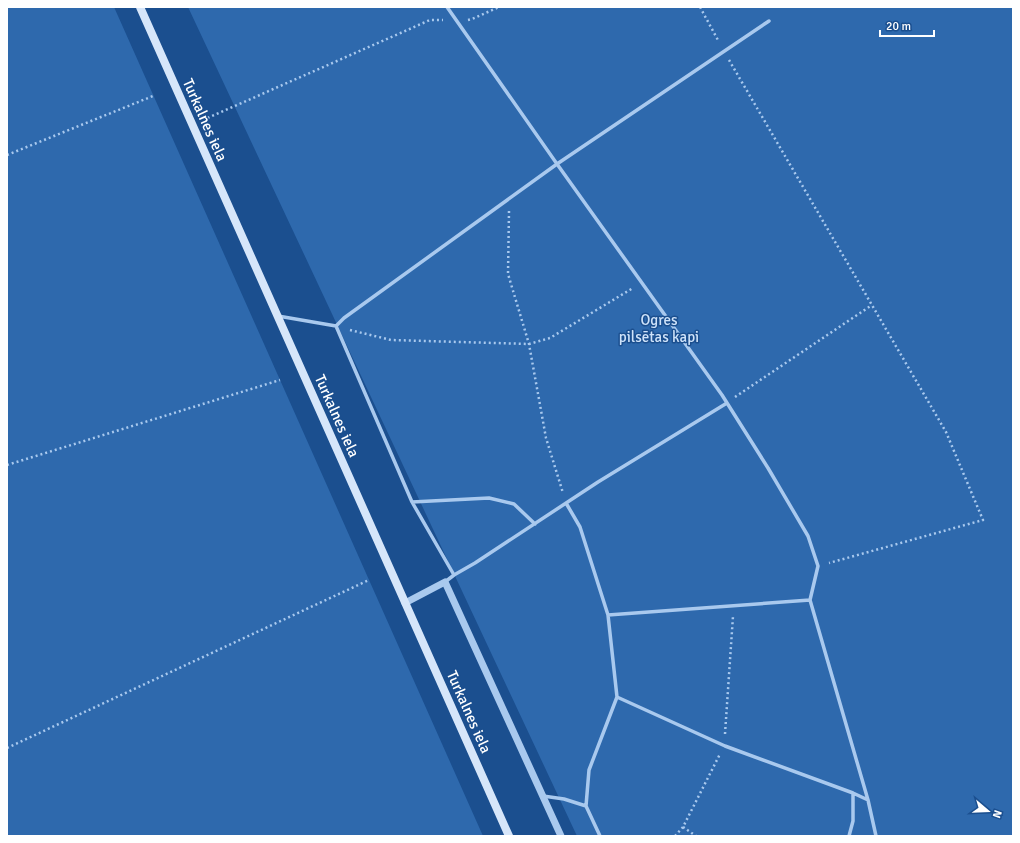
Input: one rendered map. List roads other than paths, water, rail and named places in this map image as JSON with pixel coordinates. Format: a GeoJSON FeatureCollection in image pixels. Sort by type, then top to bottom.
{"type":"FeatureCollection","features":[{"type":"Feature","properties":{"kind":"main road","name":"Turkalnes iela"},"geometry":{"type":"LineString","coordinates":[[140,7],[191,125],[509,836]]}},
{"type":"Feature","properties":{"kind":"street"},"geometry":{"type":"LineString","coordinates":[[447,7],[727,403],[768,468],[808,536],[818,566],[810,600],[868,800],[876,836]]}},
{"type":"Feature","properties":{"kind":"street"},"geometry":{"type":"LineString","coordinates":[[336,326],[344,318],[557,164],[768,21]]}},
{"type":"Feature","properties":{"kind":"street"},"geometry":{"type":"LineString","coordinates":[[277,316],[336,326]]}},
{"type":"Feature","properties":{"kind":"street"},"geometry":{"type":"LineString","coordinates":[[336,326],[412,502],[454,575]]}},
{"type":"Feature","properties":{"kind":"street"},"geometry":{"type":"LineString","coordinates":[[405,603],[445,582],[566,503],[727,403]]}},
{"type":"Feature","properties":{"kind":"street"},"geometry":{"type":"LineString","coordinates":[[412,502],[489,498],[514,504],[534,524]]}},
{"type":"Feature","properties":{"kind":"street"},"geometry":{"type":"LineString","coordinates":[[566,503],[580,527],[608,615],[616,697],[589,770],[586,806],[600,836]]}},
{"type":"Feature","properties":{"kind":"street"},"geometry":{"type":"LineString","coordinates":[[445,582],[561,836]]}},
{"type":"Feature","properties":{"kind":"street"},"geometry":{"type":"LineString","coordinates":[[608,615],[734,607],[810,600]]}},
{"type":"Feature","properties":{"kind":"street"},"geometry":{"type":"LineString","coordinates":[[616,697],[724,746],[853,793],[868,800]]}},
{"type":"Feature","properties":{"kind":"street"},"geometry":{"type":"LineString","coordinates":[[849,836],[852,821],[853,793]]}},
{"type":"Feature","properties":{"kind":"street"},"geometry":{"type":"LineString","coordinates":[[542,796],[564,799],[586,806]]}},
{"type":"Feature","properties":{"kind":"park label","name":"Ogres pilsētas kapi"},"geometry":{"type":"Point","coordinates":[659,328]}}]}
